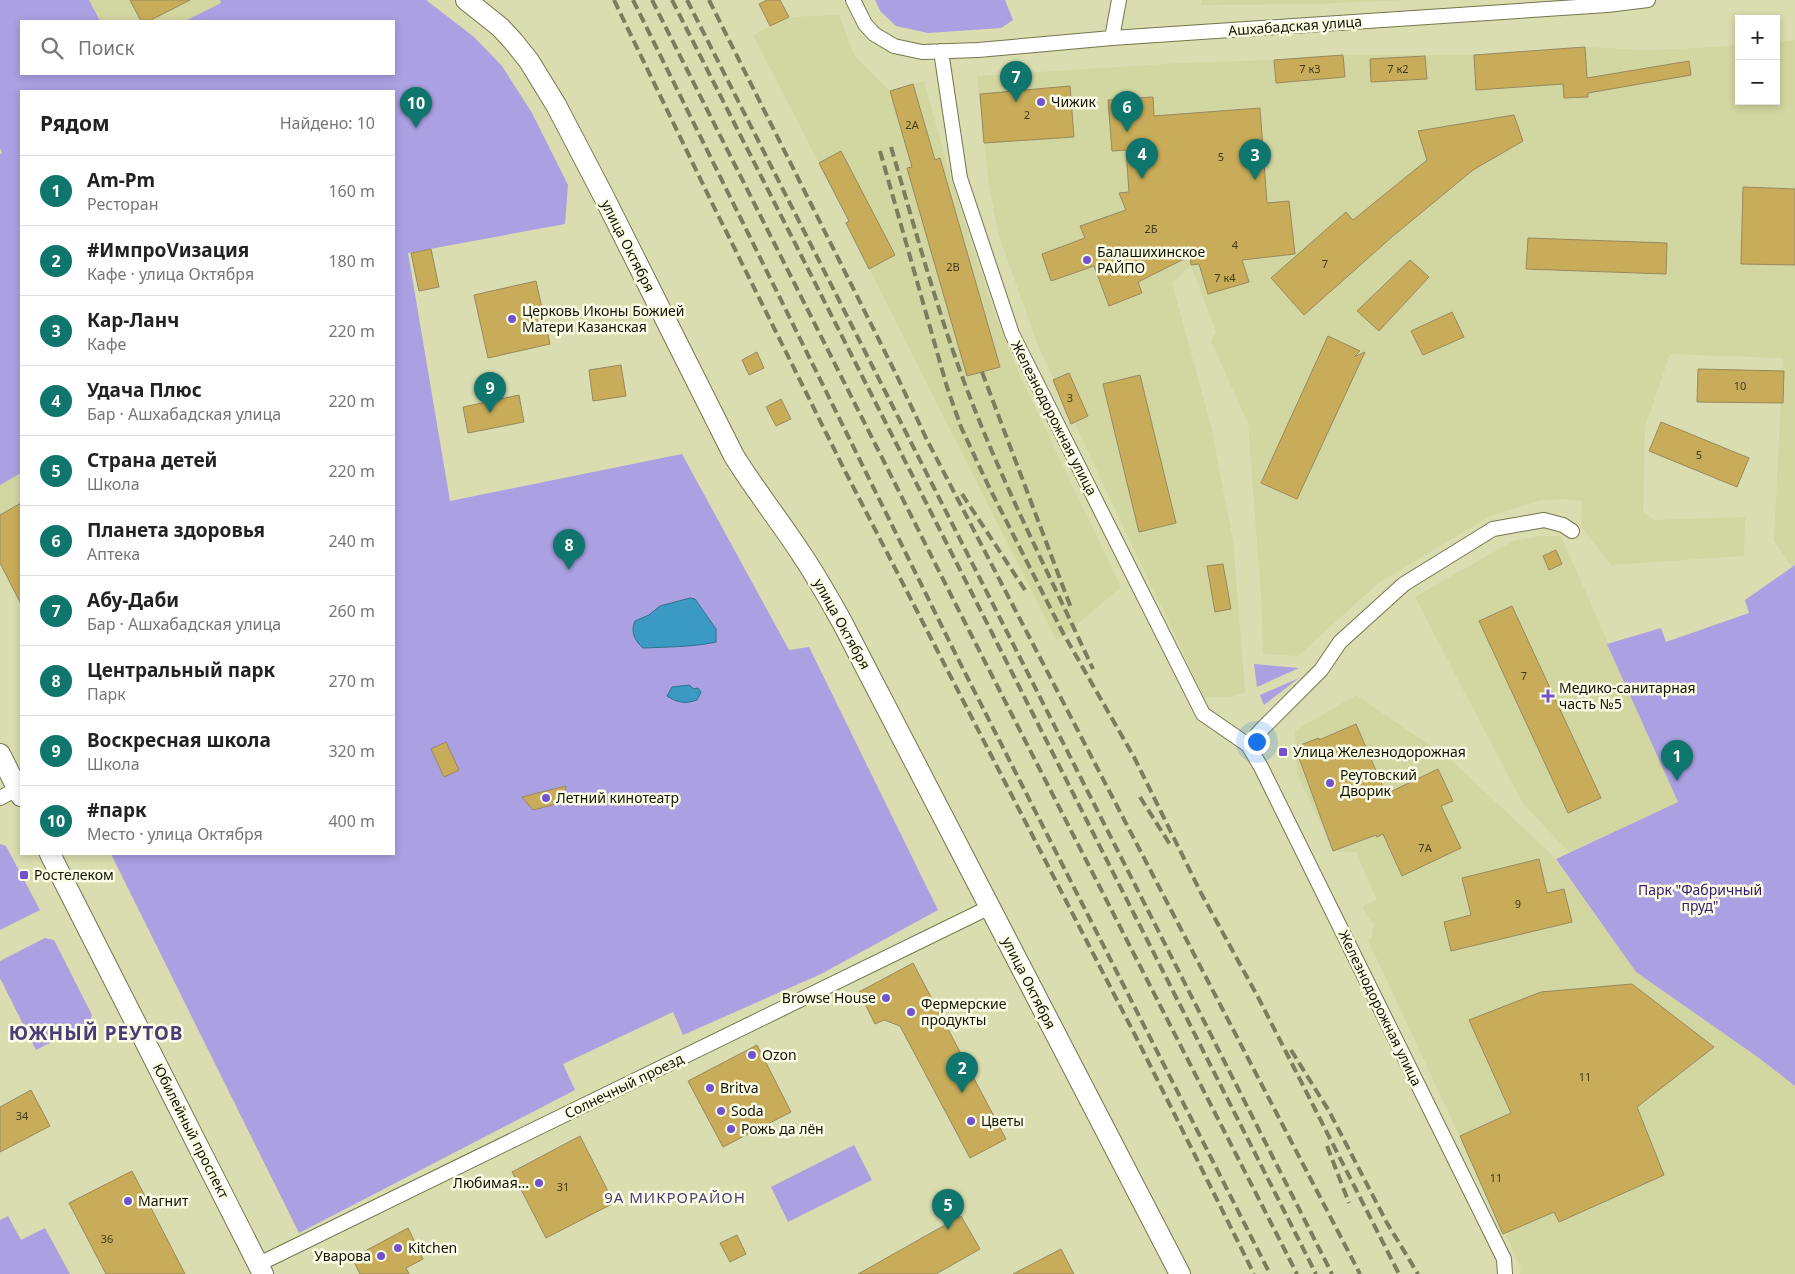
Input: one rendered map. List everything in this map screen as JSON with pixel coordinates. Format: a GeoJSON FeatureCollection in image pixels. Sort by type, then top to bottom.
{"type":"FeatureCollection","features":[{"type":"Feature","properties":{"kind":"street","name":"улица Октября"},"geometry":{"type":"LineString","coordinates":[[466,0],[500,27],[513,41],[529,61],[556,105],[734,456],[751,484],[821,584],[1180,1274]]}},
{"type":"Feature","properties":{"kind":"street","name":"Ашхабадская улица"},"geometry":{"type":"LineString","coordinates":[[853,0],[866,24],[884,42],[907,50],[922,52],[978,50],[1112,38],[1607,5],[1648,0]]}},
{"type":"Feature","properties":{"kind":"street"},"geometry":{"type":"LineString","coordinates":[[1112,38],[1119,0]]}},
{"type":"Feature","properties":{"kind":"street","name":"Железнодорожная улица"},"geometry":{"type":"LineString","coordinates":[[941,51],[960,178],[1012,334],[1203,714],[1248,745],[1261,767],[1504,1259],[1505,1274]]}},
{"type":"Feature","properties":{"kind":"street"},"geometry":{"type":"LineString","coordinates":[[1248,745],[1321,670],[1340,642],[1404,584],[1493,529],[1544,520],[1562,525],[1572,531]]}},
{"type":"Feature","properties":{"kind":"street"},"geometry":{"type":"LineString","coordinates":[[0,754],[13,794]]}},
{"type":"Feature","properties":{"kind":"street","name":"Юбилейный проспект"},"geometry":{"type":"LineString","coordinates":[[51,855],[261,1269]]}},
{"type":"Feature","properties":{"kind":"street","name":"Солнечный проезд"},"geometry":{"type":"LineString","coordinates":[[261,1269],[990,907]]}},
{"type":"Feature","properties":{"kind":"shaded area"},"geometry":{"type":"Polygon","coordinates":[[[89,0],[220,0],[221,3],[187,20],[99,20],[89,0]]]}},
{"type":"Feature","properties":{"kind":"shaded area"},"geometry":{"type":"Polygon","coordinates":[[[1202,0],[1405,0],[1314,4],[1202,5],[1202,0]]]}},
{"type":"Feature","properties":{"kind":"shaded area"},"geometry":{"type":"Polygon","coordinates":[[[839,15],[854,55],[890,91],[924,81],[953,186],[995,315],[1020,376],[1121,587],[1057,641],[846,223],[849,221],[753,35],[789,17],[839,15]]]}},
{"type":"Feature","properties":{"kind":"shaded area"},"geometry":{"type":"Polygon","coordinates":[[[1795,40],[1795,565],[1792,567],[1774,541],[1783,358],[1670,354],[1645,427],[1643,512],[1654,520],[1745,517],[1744,556],[1611,565],[1581,526],[1582,501],[1565,499],[1541,500],[1490,516],[1377,584],[1298,656],[1263,654],[1261,595],[1248,423],[1211,341],[1216,332],[1191,265],[1172,283],[1211,426],[1233,540],[1245,692],[1229,697],[1204,697],[1039,348],[998,233],[989,185],[977,76],[1343,55],[1474,55],[1585,47],[1646,50],[1735,45],[1735,105],[1780,105],[1780,42],[1795,40]]]}},
{"type":"Feature","properties":{"kind":"shaded area"},"geometry":{"type":"Polygon","coordinates":[[[20,474],[20,602],[0,563],[0,485],[20,474]]]}},
{"type":"Feature","properties":{"kind":"shaded area","name":"Медико-санитарная часть №5"},"geometry":{"type":"Polygon","coordinates":[[[1541,536],[1561,536],[1678,802],[1569,852],[1523,804],[1415,597],[1513,541],[1541,536]]]}},
{"type":"Feature","properties":{"kind":"shaded area"},"geometry":{"type":"Polygon","coordinates":[[[1356,695],[1450,759],[1553,856],[1636,972],[1759,1058],[1795,1086],[1795,1274],[1520,1274],[1521,1268],[1368,940],[1372,937],[1374,923],[1367,916],[1363,906],[1377,900],[1356,852],[1333,851],[1297,773],[1295,731],[1356,695]]]}},
{"type":"Feature","properties":{"kind":"green space"},"geometry":{"type":"Polygon","coordinates":[[[0,0],[89,0],[99,20],[20,20],[20,75],[395,75],[395,20],[187,20],[221,3],[220,0],[426,0],[474,37],[502,66],[532,113],[568,185],[565,224],[408,253],[450,501],[682,454],[789,650],[809,647],[938,910],[821,974],[683,1035],[673,1012],[563,1064],[575,1090],[299,1233],[111,855],[395,855],[395,90],[20,90],[20,474],[0,485],[0,154],[2,153],[0,148],[0,0]]]}},
{"type":"Feature","properties":{"kind":"green space"},"geometry":{"type":"Polygon","coordinates":[[[875,0],[1005,0],[1013,20],[1001,28],[928,33],[896,26],[881,12],[875,0]]]}},
{"type":"Feature","properties":{"kind":"green space","name":"Парк \"Фабричный пруд\""},"geometry":{"type":"Polygon","coordinates":[[[1795,565],[1795,1086],[1759,1058],[1636,972],[1556,859],[1678,802],[1607,644],[1661,628],[1666,642],[1749,613],[1745,600],[1795,565]]]}},
{"type":"Feature","properties":{"kind":"green space"},"geometry":{"type":"Polygon","coordinates":[[[1254,664],[1299,668],[1257,687],[1254,664]]]}},
{"type":"Feature","properties":{"kind":"green space"},"geometry":{"type":"Polygon","coordinates":[[[1299,678],[1264,705],[1260,695],[1299,678]]]}},
{"type":"Feature","properties":{"kind":"green space"},"geometry":{"type":"Polygon","coordinates":[[[0,844],[6,846],[40,910],[0,930],[0,844]]]}},
{"type":"Feature","properties":{"kind":"green space"},"geometry":{"type":"Polygon","coordinates":[[[45,938],[54,940],[92,1015],[89,1023],[36,1050],[0,978],[0,961],[45,938]]]}},
{"type":"Feature","properties":{"kind":"green space"},"geometry":{"type":"Polygon","coordinates":[[[854,1145],[872,1180],[788,1222],[771,1187],[854,1145]]]}},
{"type":"Feature","properties":{"kind":"green space"},"geometry":{"type":"Polygon","coordinates":[[[8,1216],[21,1240],[45,1228],[70,1274],[0,1274],[0,1220],[8,1216]]]}},
{"type":"Feature","properties":{"kind":"water"},"geometry":{"type":"Polygon","coordinates":[[[690,598],[695,599],[716,629],[716,642],[670,647],[643,648],[640,645],[633,633],[635,621],[649,615],[660,606],[690,598]]]}},
{"type":"Feature","properties":{"kind":"water"},"geometry":{"type":"Polygon","coordinates":[[[689,685],[694,689],[698,688],[701,692],[697,700],[682,702],[667,696],[672,687],[689,685]]]}},
{"type":"Feature","properties":{"kind":"building"},"geometry":{"type":"Polygon","coordinates":[[[130,0],[190,0],[151,20],[140,20],[130,0]]]}},
{"type":"Feature","properties":{"kind":"building"},"geometry":{"type":"Polygon","coordinates":[[[767,0],[780,0],[789,17],[770,26],[759,4],[767,0]]]}},
{"type":"Feature","properties":{"kind":"building"},"geometry":{"type":"Polygon","coordinates":[[[1585,47],[1587,78],[1689,61],[1691,75],[1588,93],[1588,97],[1564,98],[1563,84],[1476,90],[1474,55],[1585,47]]]}},
{"type":"Feature","properties":{"kind":"building"},"geometry":{"type":"Polygon","coordinates":[[[1343,55],[1345,77],[1276,83],[1274,60],[1343,55]]]}},
{"type":"Feature","properties":{"kind":"building"},"geometry":{"type":"Polygon","coordinates":[[[1425,56],[1427,79],[1371,82],[1370,59],[1425,56]]]}},
{"type":"Feature","properties":{"kind":"building"},"geometry":{"type":"Polygon","coordinates":[[[913,84],[935,160],[940,158],[1000,367],[967,376],[907,168],[912,167],[890,91],[913,84]]]}},
{"type":"Feature","properties":{"kind":"building"},"geometry":{"type":"Polygon","coordinates":[[[1070,86],[1074,137],[984,143],[980,94],[1070,86]]]}},
{"type":"Feature","properties":{"kind":"building"},"geometry":{"type":"Polygon","coordinates":[[[1153,97],[1154,116],[1260,108],[1267,203],[1289,201],[1295,254],[1242,260],[1249,282],[1208,294],[1199,264],[1191,265],[1190,256],[1138,282],[1142,293],[1109,306],[1094,266],[1051,281],[1042,254],[1085,238],[1080,226],[1126,210],[1119,193],[1129,192],[1126,150],[1112,151],[1108,100],[1153,97]]]}},
{"type":"Feature","properties":{"kind":"building"},"geometry":{"type":"Polygon","coordinates":[[[1514,115],[1523,141],[1473,170],[1393,236],[1304,315],[1271,278],[1346,212],[1353,220],[1427,160],[1418,131],[1514,115]]]}},
{"type":"Feature","properties":{"kind":"building"},"geometry":{"type":"Polygon","coordinates":[[[841,151],[895,255],[869,269],[846,223],[849,221],[819,163],[841,151]]]}},
{"type":"Feature","properties":{"kind":"building"},"geometry":{"type":"Polygon","coordinates":[[[1743,187],[1795,189],[1795,265],[1741,264],[1743,187]]]}},
{"type":"Feature","properties":{"kind":"building"},"geometry":{"type":"Polygon","coordinates":[[[1528,238],[1667,243],[1666,274],[1526,269],[1528,238]]]}},
{"type":"Feature","properties":{"kind":"building"},"geometry":{"type":"Polygon","coordinates":[[[431,249],[439,287],[419,291],[411,253],[431,249]]]}},
{"type":"Feature","properties":{"kind":"building"},"geometry":{"type":"Polygon","coordinates":[[[1410,260],[1429,277],[1379,331],[1357,311],[1410,260]]]}},
{"type":"Feature","properties":{"kind":"building","name":"Церковь Иконы Божией Матери Казанская"},"geometry":{"type":"Polygon","coordinates":[[[536,281],[550,344],[488,358],[474,295],[536,281]]]}},
{"type":"Feature","properties":{"kind":"building"},"geometry":{"type":"Polygon","coordinates":[[[1452,312],[1464,337],[1423,355],[1411,331],[1452,312]]]}},
{"type":"Feature","properties":{"kind":"building"},"geometry":{"type":"Polygon","coordinates":[[[1328,336],[1360,351],[1354,357],[1365,352],[1297,499],[1261,483],[1328,336]]]}},
{"type":"Feature","properties":{"kind":"building"},"geometry":{"type":"Polygon","coordinates":[[[757,352],[764,368],[749,375],[742,360],[757,352]]]}},
{"type":"Feature","properties":{"kind":"building"},"geometry":{"type":"Polygon","coordinates":[[[621,365],[626,396],[593,401],[589,370],[621,365]]]}},
{"type":"Feature","properties":{"kind":"building"},"geometry":{"type":"Polygon","coordinates":[[[1698,369],[1784,371],[1783,403],[1697,402],[1698,369]]]}},
{"type":"Feature","properties":{"kind":"building"},"geometry":{"type":"Polygon","coordinates":[[[1069,373],[1088,416],[1071,424],[1053,380],[1069,373]]]}},
{"type":"Feature","properties":{"kind":"building"},"geometry":{"type":"Polygon","coordinates":[[[1140,375],[1176,523],[1139,532],[1103,384],[1140,375]]]}},
{"type":"Feature","properties":{"kind":"building"},"geometry":{"type":"Polygon","coordinates":[[[519,395],[524,422],[468,433],[463,407],[519,395]]]}},
{"type":"Feature","properties":{"kind":"building"},"geometry":{"type":"Polygon","coordinates":[[[781,399],[791,419],[776,426],[766,407],[781,399]]]}},
{"type":"Feature","properties":{"kind":"building"},"geometry":{"type":"Polygon","coordinates":[[[1661,422],[1749,458],[1737,487],[1649,451],[1661,422]]]}},
{"type":"Feature","properties":{"kind":"building"},"geometry":{"type":"Polygon","coordinates":[[[20,504],[20,602],[0,563],[0,515],[20,504]]]}},
{"type":"Feature","properties":{"kind":"building"},"geometry":{"type":"Polygon","coordinates":[[[1556,550],[1562,564],[1549,570],[1543,556],[1556,550]]]}},
{"type":"Feature","properties":{"kind":"building"},"geometry":{"type":"Polygon","coordinates":[[[1223,564],[1231,609],[1215,612],[1207,566],[1223,564]]]}},
{"type":"Feature","properties":{"kind":"building"},"geometry":{"type":"Polygon","coordinates":[[[1512,606],[1601,798],[1568,813],[1479,621],[1512,606]]]}},
{"type":"Feature","properties":{"kind":"building"},"geometry":{"type":"Polygon","coordinates":[[[1356,724],[1386,794],[1438,769],[1453,801],[1441,806],[1461,848],[1402,876],[1383,834],[1333,851],[1295,747],[1319,738],[1319,740],[1356,724]]]}},
{"type":"Feature","properties":{"kind":"building"},"geometry":{"type":"Polygon","coordinates":[[[446,742],[459,770],[444,777],[431,749],[446,742]]]}},
{"type":"Feature","properties":{"kind":"building"},"geometry":{"type":"Polygon","coordinates":[[[566,786],[564,802],[533,810],[522,797],[566,786]]]}},
{"type":"Feature","properties":{"kind":"building"},"geometry":{"type":"Polygon","coordinates":[[[1539,859],[1547,893],[1564,889],[1572,922],[1451,951],[1444,922],[1471,915],[1462,878],[1539,859]]]}},
{"type":"Feature","properties":{"kind":"building"},"geometry":{"type":"Polygon","coordinates":[[[913,963],[1006,1139],[970,1158],[900,1026],[884,1020],[875,1024],[859,992],[913,963]]]}},
{"type":"Feature","properties":{"kind":"building"},"geometry":{"type":"Polygon","coordinates":[[[1632,984],[1714,1047],[1637,1107],[1664,1175],[1559,1222],[1554,1212],[1503,1234],[1460,1136],[1511,1113],[1469,1020],[1541,992],[1632,984]]]}},
{"type":"Feature","properties":{"kind":"building"},"geometry":{"type":"Polygon","coordinates":[[[757,1045],[791,1112],[723,1147],[688,1081],[757,1045]]]}},
{"type":"Feature","properties":{"kind":"building"},"geometry":{"type":"Polygon","coordinates":[[[31,1090],[50,1126],[0,1152],[0,1107],[31,1090]]]}},
{"type":"Feature","properties":{"kind":"building"},"geometry":{"type":"Polygon","coordinates":[[[580,1136],[614,1203],[546,1238],[512,1172],[580,1136]]]}},
{"type":"Feature","properties":{"kind":"building"},"geometry":{"type":"Polygon","coordinates":[[[132,1171],[185,1274],[106,1274],[69,1203],[132,1171]]]}},
{"type":"Feature","properties":{"kind":"building"},"geometry":{"type":"Polygon","coordinates":[[[961,1216],[980,1249],[936,1274],[858,1274],[961,1216]]]}},
{"type":"Feature","properties":{"kind":"building"},"geometry":{"type":"Polygon","coordinates":[[[408,1228],[423,1259],[406,1268],[409,1274],[360,1274],[352,1258],[408,1228]]]}},
{"type":"Feature","properties":{"kind":"building"},"geometry":{"type":"Polygon","coordinates":[[[737,1235],[746,1254],[730,1262],[720,1243],[737,1235]]]}},
{"type":"Feature","properties":{"kind":"building"},"geometry":{"type":"Polygon","coordinates":[[[1061,1249],[1074,1274],[1013,1274],[1061,1249]]]}},
{"type":"Feature","properties":{"kind":"railway"},"geometry":{"type":"LineString","coordinates":[[614,0],[845,471],[1136,1037],[1254,1274]]}},
{"type":"Feature","properties":{"kind":"railway"},"geometry":{"type":"LineString","coordinates":[[633,0],[956,655],[1270,1274]]}},
{"type":"Feature","properties":{"kind":"railway"},"geometry":{"type":"LineString","coordinates":[[652,0],[954,601],[1297,1274]]}},
{"type":"Feature","properties":{"kind":"railway"},"geometry":{"type":"LineString","coordinates":[[672,0],[1316,1274]]}},
{"type":"Feature","properties":{"kind":"railway"},"geometry":{"type":"LineString","coordinates":[[687,0],[1332,1274]]}},
{"type":"Feature","properties":{"kind":"railway"},"geometry":{"type":"LineString","coordinates":[[709,0],[896,374],[927,440],[1360,1274]]}},
{"type":"Feature","properties":{"kind":"railway"},"geometry":{"type":"LineString","coordinates":[[891,147],[938,306],[959,369],[1015,503],[1093,669]]}},
{"type":"Feature","properties":{"kind":"railway"},"geometry":{"type":"LineString","coordinates":[[880,151],[947,387],[961,427],[988,485],[1063,633],[1134,757],[1201,893],[1259,999],[1399,1274]]}},
{"type":"Feature","properties":{"kind":"railway"},"geometry":{"type":"LineString","coordinates":[[982,372],[1071,608]]}},
{"type":"Feature","properties":{"kind":"railway"},"geometry":{"type":"LineString","coordinates":[[962,494],[1025,590]]}},
{"type":"Feature","properties":{"kind":"railway"},"geometry":{"type":"LineString","coordinates":[[1140,797],[1171,846]]}},
{"type":"Feature","properties":{"kind":"railway"},"geometry":{"type":"LineString","coordinates":[[1291,1050],[1329,1111],[1387,1223],[1418,1274]]}},
{"type":"Feature","properties":{"kind":"railway"},"geometry":{"type":"LineString","coordinates":[[1327,1146],[1349,1203]]}},
{"type":"Feature","properties":{"kind":"place","name":"Абу-Даби"},"geometry":{"type":"Point","coordinates":[1016,102]}},
{"type":"Feature","properties":{"kind":"place","name":"Чижик"},"geometry":{"type":"Point","coordinates":[1041,102]}},
{"type":"Feature","properties":{"kind":"place","name":"#парк"},"geometry":{"type":"Point","coordinates":[416,128]}},
{"type":"Feature","properties":{"kind":"place","name":"Планета здоровья"},"geometry":{"type":"Point","coordinates":[1127,132]}},
{"type":"Feature","properties":{"kind":"place","name":"Удача Плюс"},"geometry":{"type":"Point","coordinates":[1142,179]}},
{"type":"Feature","properties":{"kind":"place","name":"Кар-Ланч"},"geometry":{"type":"Point","coordinates":[1255,180]}},
{"type":"Feature","properties":{"kind":"place","name":"Балашихинское РАЙПО"},"geometry":{"type":"Point","coordinates":[1087,260]}},
{"type":"Feature","properties":{"kind":"place","name":"Церковь Иконы Божией Матери Казанская"},"geometry":{"type":"Point","coordinates":[512,319]}},
{"type":"Feature","properties":{"kind":"place","name":"Воскресная школа"},"geometry":{"type":"Point","coordinates":[490,413]}},
{"type":"Feature","properties":{"kind":"place","name":"Центральный парк"},"geometry":{"type":"Point","coordinates":[569,570]}},
{"type":"Feature","properties":{"kind":"place","name":"Медико-санитарная часть №5"},"geometry":{"type":"Point","coordinates":[1548,696]}},
{"type":"Feature","properties":{"kind":"place","name":"Улица Железнодорожная"},"geometry":{"type":"Point","coordinates":[1283,752]}},
{"type":"Feature","properties":{"kind":"place","name":"Am-Pm"},"geometry":{"type":"Point","coordinates":[1677,781]}},
{"type":"Feature","properties":{"kind":"place","name":"Реутовский Дворик"},"geometry":{"type":"Point","coordinates":[1330,783]}},
{"type":"Feature","properties":{"kind":"place","name":"Летний кинотеатр"},"geometry":{"type":"Point","coordinates":[546,798]}},
{"type":"Feature","properties":{"kind":"place","name":"Ростелеком"},"geometry":{"type":"Point","coordinates":[24,875]}},
{"type":"Feature","properties":{"kind":"place","name":"Browse House"},"geometry":{"type":"Point","coordinates":[886,998]}},
{"type":"Feature","properties":{"kind":"place","name":"Фермерские продукты"},"geometry":{"type":"Point","coordinates":[911,1012]}},
{"type":"Feature","properties":{"kind":"place","name":"Ozon"},"geometry":{"type":"Point","coordinates":[752,1055]}},
{"type":"Feature","properties":{"kind":"place","name":"Britva"},"geometry":{"type":"Point","coordinates":[710,1088]}},
{"type":"Feature","properties":{"kind":"place","name":"#ИмпроVизация"},"geometry":{"type":"Point","coordinates":[962,1093]}},
{"type":"Feature","properties":{"kind":"place","name":"Soda"},"geometry":{"type":"Point","coordinates":[721,1111]}},
{"type":"Feature","properties":{"kind":"place","name":"Цветы"},"geometry":{"type":"Point","coordinates":[971,1121]}},
{"type":"Feature","properties":{"kind":"place","name":"Рожь да лён"},"geometry":{"type":"Point","coordinates":[731,1129]}},
{"type":"Feature","properties":{"kind":"place","name":"Любимая..."},"geometry":{"type":"Point","coordinates":[539,1183]}},
{"type":"Feature","properties":{"kind":"place","name":"Магнит"},"geometry":{"type":"Point","coordinates":[128,1201]}},
{"type":"Feature","properties":{"kind":"place","name":"Страна детей"},"geometry":{"type":"Point","coordinates":[948,1230]}},
{"type":"Feature","properties":{"kind":"place","name":"Kitchen"},"geometry":{"type":"Point","coordinates":[398,1248]}},
{"type":"Feature","properties":{"kind":"place","name":"Уварова"},"geometry":{"type":"Point","coordinates":[381,1256]}},
{"type":"Feature","properties":{"kind":"district","name":"ЮЖНЫЙ РЕУТОВ"},"geometry":{"type":"Point","coordinates":[96,1033]}},
{"type":"Feature","properties":{"kind":"district","name":"9А МИКРОРАЙОН"},"geometry":{"type":"Point","coordinates":[675,1198]}}]}
